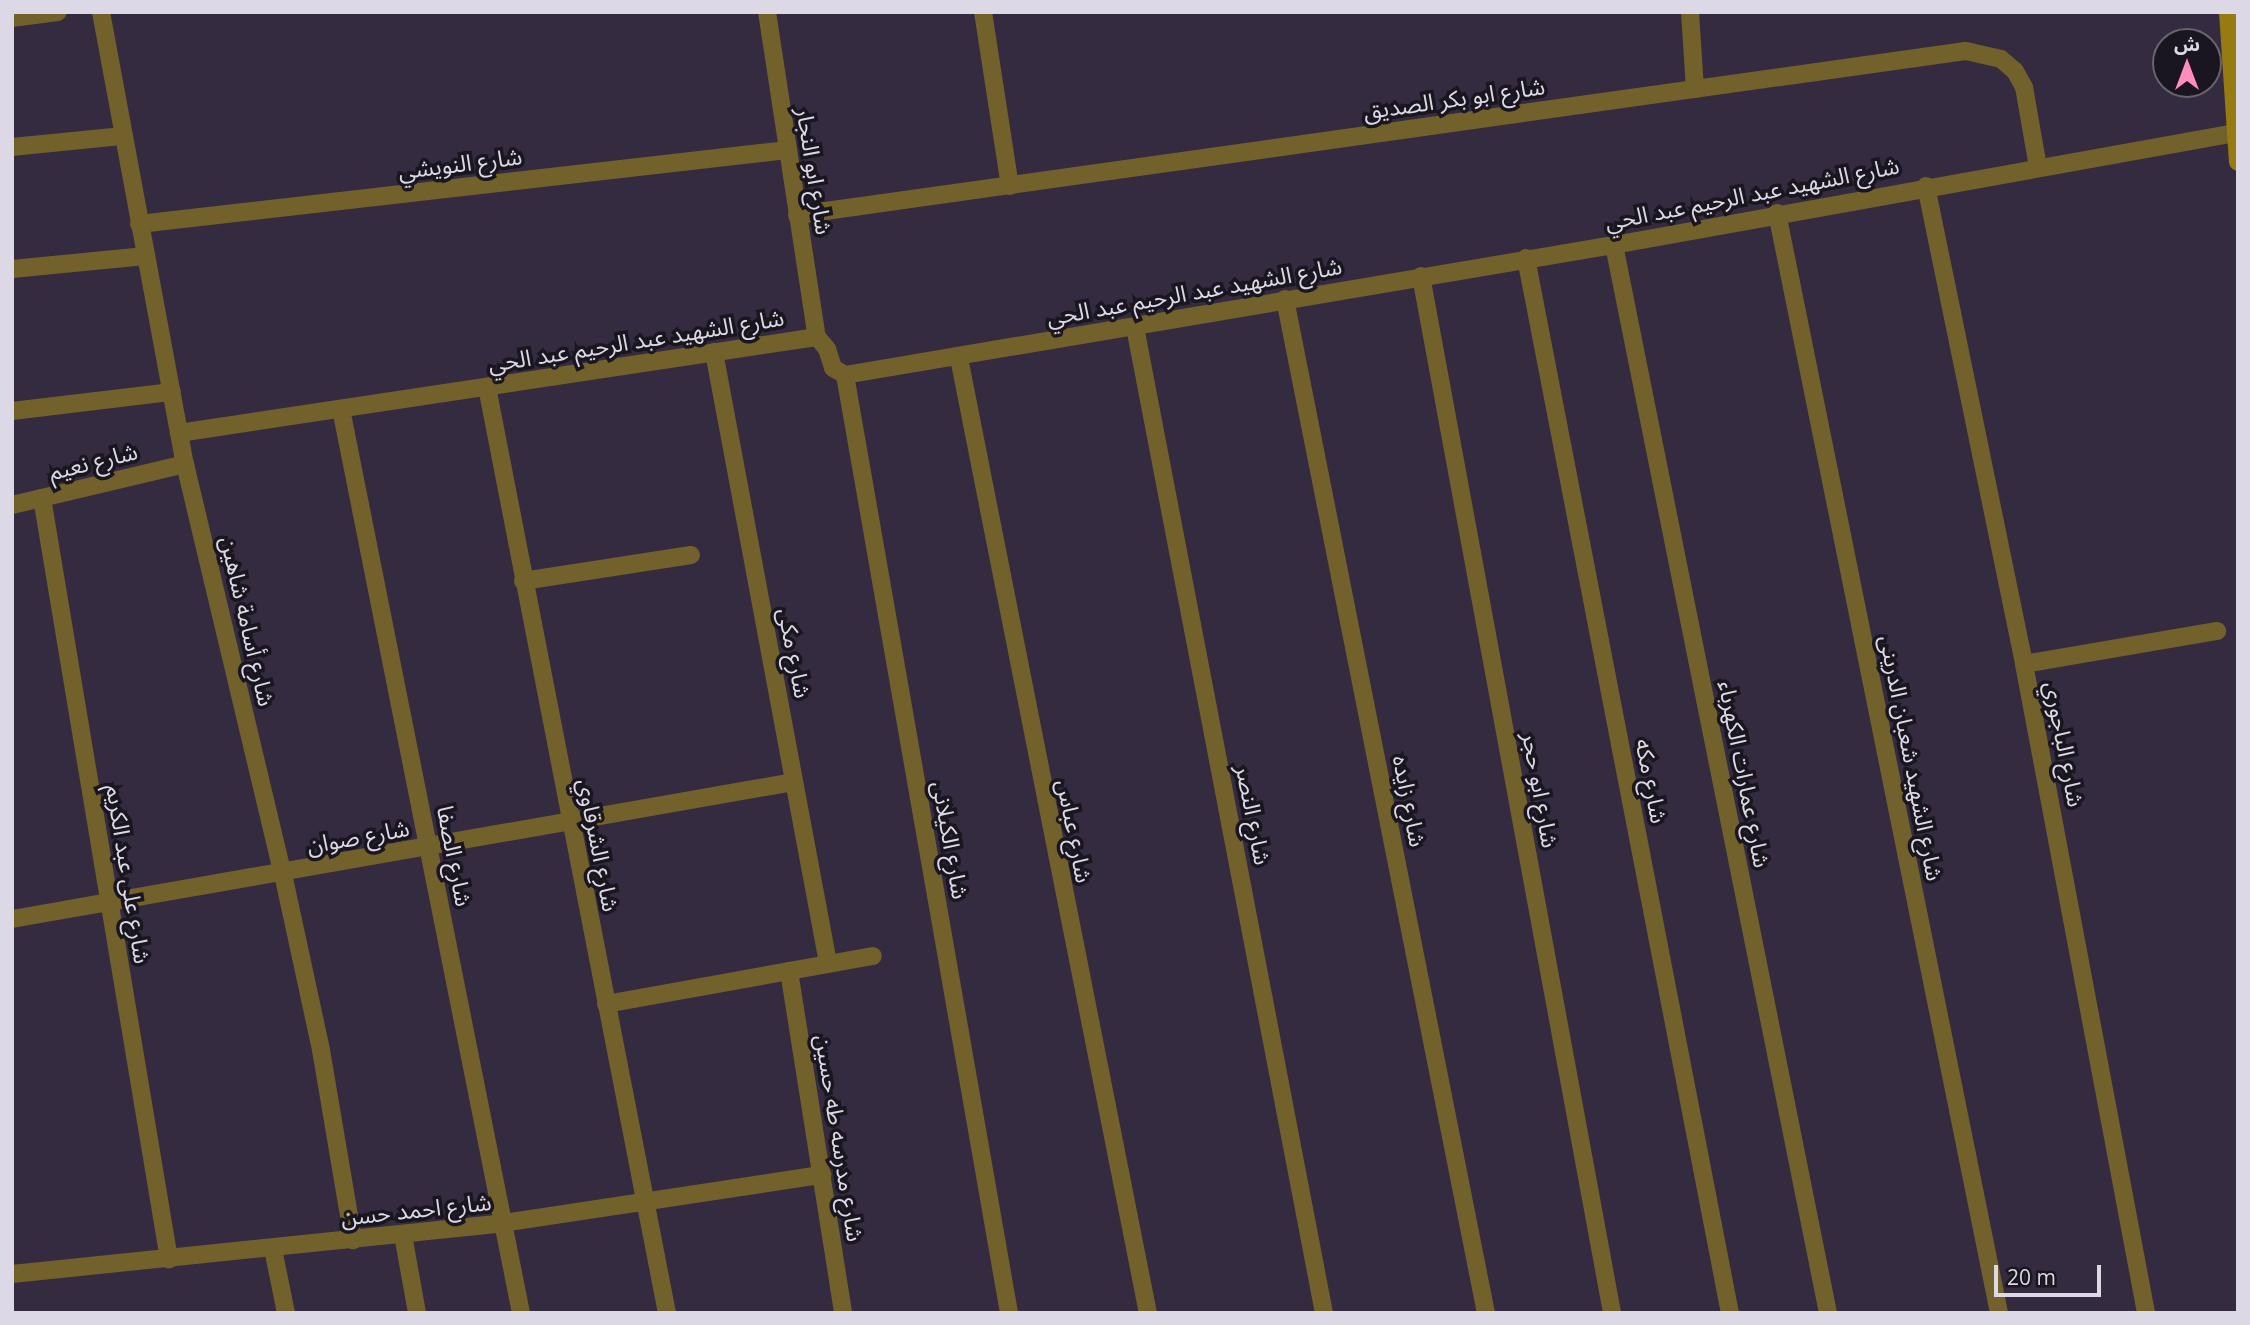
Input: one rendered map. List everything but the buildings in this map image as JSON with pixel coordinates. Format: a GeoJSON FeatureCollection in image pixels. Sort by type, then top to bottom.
{"type":"FeatureCollection","features":[{"type":"Feature","properties":{"kind":"main road"},"geometry":{"type":"LineString","coordinates":[[2228,12],[2238,162]]}},
{"type":"Feature","properties":{"kind":"street"},"geometry":{"type":"LineString","coordinates":[[12,18],[58,12]]}},
{"type":"Feature","properties":{"kind":"street","name":"شارع أسامة شاهين"},"geometry":{"type":"LineString","coordinates":[[101,12],[185,464],[283,874],[321,1050],[353,1240]]}},
{"type":"Feature","properties":{"kind":"street","name":"شارع ابو النجار"},"geometry":{"type":"LineString","coordinates":[[766,12],[817,337]]}},
{"type":"Feature","properties":{"kind":"street"},"geometry":{"type":"LineString","coordinates":[[983,12],[1010,186]]}},
{"type":"Feature","properties":{"kind":"street"},"geometry":{"type":"LineString","coordinates":[[1690,12],[1695,89]]}},
{"type":"Feature","properties":{"kind":"street","name":"شارع ابو بكر الصديق"},"geometry":{"type":"LineString","coordinates":[[797,215],[1966,51],[1984,52],[2008,65],[2024,87],[2038,166]]}},
{"type":"Feature","properties":{"kind":"street","name":"شارع الشهيد عبد الرحيم عبد الحي"},"geometry":{"type":"LineString","coordinates":[[179,433],[817,337],[824,343],[833,368],[845,375],[959,358],[2236,133]]}},
{"type":"Feature","properties":{"kind":"street"},"geometry":{"type":"LineString","coordinates":[[12,146],[123,136]]}},
{"type":"Feature","properties":{"kind":"street","name":"شارع النويشي"},"geometry":{"type":"LineString","coordinates":[[139,224],[787,150]]}},
{"type":"Feature","properties":{"kind":"street","name":"شارع الباجوري"},"geometry":{"type":"LineString","coordinates":[[1926,186],[2025,664],[2146,1313]]}},
{"type":"Feature","properties":{"kind":"street","name":"شارع الشهيد شعبان الدرينى"},"geometry":{"type":"LineString","coordinates":[[1777,213],[1999,1313]]}},
{"type":"Feature","properties":{"kind":"street","name":"شارع عمارات الكهرباء"},"geometry":{"type":"LineString","coordinates":[[1614,244],[1828,1313]]}},
{"type":"Feature","properties":{"kind":"street"},"geometry":{"type":"LineString","coordinates":[[12,270],[145,256]]}},
{"type":"Feature","properties":{"kind":"street","name":"شارع مكه"},"geometry":{"type":"LineString","coordinates":[[1526,258],[1730,1313]]}},
{"type":"Feature","properties":{"kind":"street","name":"شارع ابو حجر"},"geometry":{"type":"LineString","coordinates":[[1421,276],[1612,1313]]}},
{"type":"Feature","properties":{"kind":"street","name":"شارع زايده"},"geometry":{"type":"LineString","coordinates":[[1285,299],[1486,1313]]}},
{"type":"Feature","properties":{"kind":"street","name":"شارع النصر"},"geometry":{"type":"LineString","coordinates":[[1136,327],[1324,1313]]}},
{"type":"Feature","properties":{"kind":"street","name":"شارع مكى"},"geometry":{"type":"LineString","coordinates":[[714,352],[828,963]]}},
{"type":"Feature","properties":{"kind":"street","name":"شارع عباس"},"geometry":{"type":"LineString","coordinates":[[959,358],[1148,1313]]}},
{"type":"Feature","properties":{"kind":"street","name":"شارع الكيلانى"},"geometry":{"type":"LineString","coordinates":[[845,375],[1009,1313]]}},
{"type":"Feature","properties":{"kind":"street","name":"شارع الشرقاوي"},"geometry":{"type":"LineString","coordinates":[[487,387],[667,1313]]}},
{"type":"Feature","properties":{"kind":"street"},"geometry":{"type":"LineString","coordinates":[[12,411],[172,392]]}},
{"type":"Feature","properties":{"kind":"street","name":"شارع الصفا"},"geometry":{"type":"LineString","coordinates":[[341,409],[521,1313]]}},
{"type":"Feature","properties":{"kind":"street","name":"شارع نعيم"},"geometry":{"type":"LineString","coordinates":[[12,505],[185,464]]}},
{"type":"Feature","properties":{"kind":"street","name":"شارع على عبد الكريم"},"geometry":{"type":"LineString","coordinates":[[42,498],[169,1259]]}},
{"type":"Feature","properties":{"kind":"street"},"geometry":{"type":"LineString","coordinates":[[523,581],[691,555]]}},
{"type":"Feature","properties":{"kind":"street"},"geometry":{"type":"LineString","coordinates":[[2025,664],[2217,631]]}},
{"type":"Feature","properties":{"kind":"street","name":"شارع صوان"},"geometry":{"type":"LineString","coordinates":[[12,919],[429,849],[794,782]]}},
{"type":"Feature","properties":{"kind":"street"},"geometry":{"type":"LineString","coordinates":[[606,1004],[873,956]]}},
{"type":"Feature","properties":{"kind":"street","name":"شارع مدرسه طه حسين"},"geometry":{"type":"LineString","coordinates":[[789,971],[843,1313]]}},
{"type":"Feature","properties":{"kind":"street","name":"شارع احمد حسن"},"geometry":{"type":"LineString","coordinates":[[12,1274],[503,1223],[822,1175]]}},
{"type":"Feature","properties":{"kind":"street"},"geometry":{"type":"LineString","coordinates":[[403,1235],[417,1313]]}},
{"type":"Feature","properties":{"kind":"street"},"geometry":{"type":"LineString","coordinates":[[273,1249],[286,1313]]}}]}
